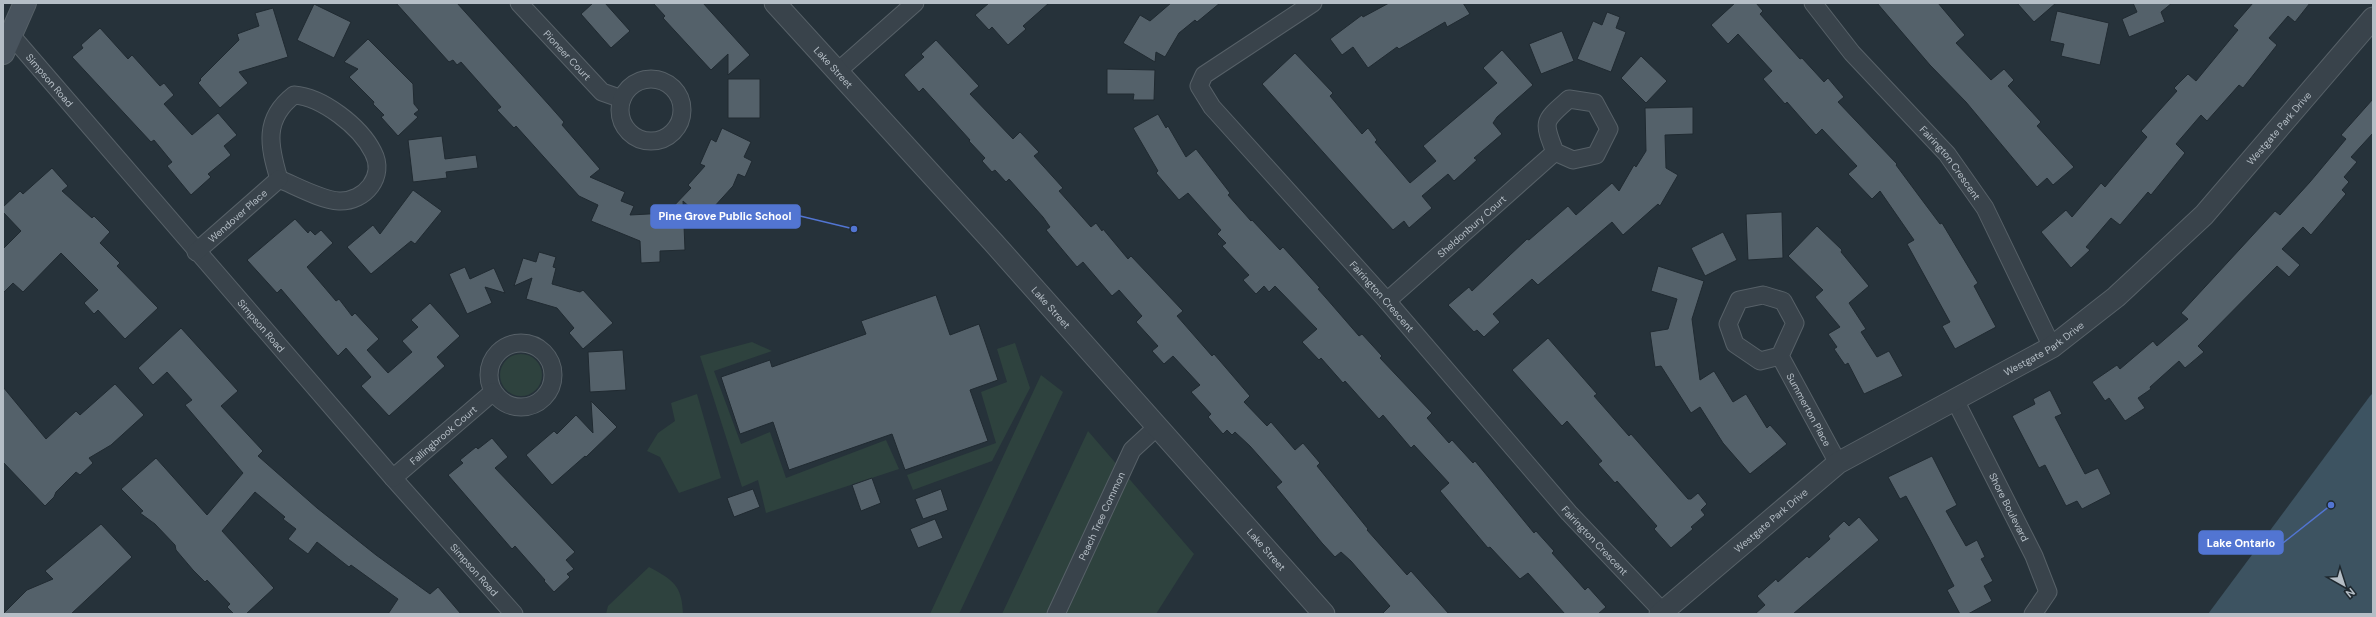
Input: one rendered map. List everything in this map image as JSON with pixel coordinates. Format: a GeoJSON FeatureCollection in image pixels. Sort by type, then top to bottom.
{"type":"FeatureCollection","features":[{"type":"Feature","properties":{"kind":"main road"},"geometry":{"type":"LineString","coordinates":[[6,40],[25,3]]}},
{"type":"Feature","properties":{"kind":"street","name":"Pioneer Court"},"geometry":{"type":"LineString","coordinates":[[518,3],[602,92],[622,99]]}},
{"type":"Feature","properties":{"kind":"street","name":"Lake Street"},"geometry":{"type":"LineString","coordinates":[[775,3],[838,71],[1324,614]]}},
{"type":"Feature","properties":{"kind":"street"},"geometry":{"type":"LineString","coordinates":[[838,71],[915,3]]}},
{"type":"Feature","properties":{"kind":"street","name":"Fairington Crescent"},"geometry":{"type":"LineString","coordinates":[[1313,3],[1204,75],[1199,86],[1212,108],[1387,300],[1569,513],[1662,613]]}},
{"type":"Feature","properties":{"kind":"street","name":"Fairington Crescent"},"geometry":{"type":"LineString","coordinates":[[1813,3],[1852,53],[1947,154],[1986,208],[2052,347]]}},
{"type":"Feature","properties":{"kind":"street","name":"Westgate Park Drive"},"geometry":{"type":"LineString","coordinates":[[1662,613],[1838,463],[2052,347],[2116,297],[2204,215],[2373,18]]}},
{"type":"Feature","properties":{"kind":"street","name":"Simpson Road"},"geometry":{"type":"LineString","coordinates":[[6,40],[196,252],[514,614]]}},
{"type":"Feature","properties":{"kind":"street"},"geometry":{"type":"LineString","coordinates":[[294,95],[306,96],[319,101],[350,125],[373,152],[376,165],[376,174],[370,188],[357,199],[338,201],[306,191],[279,179],[270,142],[271,126],[284,102],[294,95]]}},
{"type":"Feature","properties":{"kind":"street","name":"Sheldonbury Court"},"geometry":{"type":"LineString","coordinates":[[1387,300],[1555,152]]}},
{"type":"Feature","properties":{"kind":"street","name":"Wendover Place"},"geometry":{"type":"LineString","coordinates":[[196,252],[279,179]]}},
{"type":"Feature","properties":{"kind":"street","name":"Summerton Place"},"geometry":{"type":"LineString","coordinates":[[1780,356],[1838,463]]}},
{"type":"Feature","properties":{"kind":"street","name":"Fallingbrook Court"},"geometry":{"type":"LineString","coordinates":[[393,478],[494,392]]}},
{"type":"Feature","properties":{"kind":"street","name":"Shore Boulevard"},"geometry":{"type":"LineString","coordinates":[[1955,400],[2034,556],[2048,592],[2033,614]]}},
{"type":"Feature","properties":{"kind":"street","name":"Peach Tree Common"},"geometry":{"type":"LineString","coordinates":[[1056,614],[1132,450],[1157,427]]}},
{"type":"Feature","properties":{"kind":"green space"},"geometry":{"type":"Polygon","coordinates":[[[752,342],[772,351],[714,371],[741,444],[770,432],[786,478],[886,440],[899,469],[766,513],[758,480],[742,487],[700,356],[752,342]]]}},
{"type":"Feature","properties":{"kind":"green space"},"geometry":{"type":"Polygon","coordinates":[[[1015,343],[1030,388],[992,461],[913,490],[907,475],[996,443],[981,392],[1007,382],[997,349],[1015,343]]]}},
{"type":"Feature","properties":{"kind":"green space"},"geometry":{"type":"Polygon","coordinates":[[[517,354],[525,354],[533,357],[539,363],[542,375],[539,387],[533,393],[525,396],[517,396],[509,393],[503,387],[500,379],[500,371],[503,363],[509,357],[517,354]]]}},
{"type":"Feature","properties":{"kind":"green space"},"geometry":{"type":"Polygon","coordinates":[[[1041,375],[1063,392],[959,614],[930,614],[1041,375]]]}},
{"type":"Feature","properties":{"kind":"green space"},"geometry":{"type":"Polygon","coordinates":[[[697,394],[721,478],[679,493],[660,457],[647,451],[658,433],[675,421],[671,403],[697,394]]]}},
{"type":"Feature","properties":{"kind":"green space"},"geometry":{"type":"Polygon","coordinates":[[[1088,431],[1194,554],[1156,614],[1002,614],[1088,431]]]}},
{"type":"Feature","properties":{"kind":"green space"},"geometry":{"type":"Polygon","coordinates":[[[649,567],[675,584],[681,596],[683,614],[606,614],[608,606],[649,567]]]}},
{"type":"Feature","properties":{"kind":"water"},"geometry":{"type":"Polygon","coordinates":[[[2373,393],[2373,614],[2208,614],[2370,396],[2373,393]]]}},
{"type":"Feature","properties":{"kind":"building"},"geometry":{"type":"Polygon","coordinates":[[[396,3],[457,3],[564,122],[562,125],[600,169],[590,177],[625,192],[621,201],[634,206],[630,215],[667,213],[691,188],[688,185],[705,166],[700,164],[711,139],[716,142],[722,128],[751,142],[744,157],[752,161],[745,177],[738,174],[733,186],[703,219],[683,201],[685,250],[660,251],[660,262],[641,263],[640,241],[591,221],[598,205],[579,196],[516,126],[514,128],[497,110],[501,107],[461,62],[457,65],[453,60],[449,62],[396,3]]]}},
{"type":"Feature","properties":{"kind":"building"},"geometry":{"type":"Polygon","coordinates":[[[593,3],[605,3],[630,31],[611,48],[581,14],[593,3]]]}},
{"type":"Feature","properties":{"kind":"building"},"geometry":{"type":"Polygon","coordinates":[[[653,3],[703,3],[750,55],[728,75],[728,54],[711,70],[663,18],[665,16],[653,3]]]}},
{"type":"Feature","properties":{"kind":"building"},"geometry":{"type":"Polygon","coordinates":[[[989,3],[1049,3],[1023,26],[1026,29],[1008,45],[992,27],[989,30],[975,15],[989,3]]]}},
{"type":"Feature","properties":{"kind":"building"},"geometry":{"type":"Polygon","coordinates":[[[1171,3],[1220,3],[1197,22],[1195,20],[1179,33],[1165,57],[1156,52],[1155,62],[1123,43],[1140,15],[1150,21],[1171,3]]]}},
{"type":"Feature","properties":{"kind":"building"},"geometry":{"type":"Polygon","coordinates":[[[1389,3],[1463,3],[1470,14],[1447,27],[1445,22],[1399,49],[1397,47],[1368,68],[1353,47],[1342,55],[1330,39],[1362,15],[1363,17],[1389,3]]]}},
{"type":"Feature","properties":{"kind":"building"},"geometry":{"type":"Polygon","coordinates":[[[1735,3],[1756,3],[1763,11],[1760,14],[1800,59],[1802,58],[1824,82],[1828,78],[1844,97],[1838,102],[1897,164],[1896,165],[1940,224],[1942,223],[1978,283],[1974,286],[1996,327],[1955,349],[1942,326],[1950,322],[1907,244],[1914,240],[1880,191],[1872,199],[1848,174],[1857,166],[1822,129],[1816,135],[1787,102],[1785,104],[1763,79],[1772,71],[1738,34],[1728,44],[1711,25],[1735,3]]]}},
{"type":"Feature","properties":{"kind":"building"},"geometry":{"type":"Polygon","coordinates":[[[1877,3],[1938,3],[1965,35],[1956,43],[1991,80],[2004,69],[2014,80],[2008,86],[2041,122],[2037,126],[2074,167],[2053,185],[2047,178],[2037,187],[1966,102],[1930,65],[1877,3]]]}},
{"type":"Feature","properties":{"kind":"building"},"geometry":{"type":"Polygon","coordinates":[[[2017,3],[2056,3],[2034,22],[2017,3]]]}},
{"type":"Feature","properties":{"kind":"building"},"geometry":{"type":"Polygon","coordinates":[[[2133,3],[2172,3],[2161,12],[2165,22],[2129,37],[2122,19],[2137,12],[2133,3]]]}},
{"type":"Feature","properties":{"kind":"building"},"geometry":{"type":"Polygon","coordinates":[[[2253,3],[2310,3],[2295,22],[2288,16],[2269,38],[2277,45],[2243,88],[2239,85],[2207,121],[2201,115],[2176,144],[2185,153],[2151,195],[2148,192],[2120,225],[2111,218],[2086,247],[2090,250],[2071,268],[2041,232],[2066,210],[2072,217],[2101,183],[2105,187],[2147,137],[2141,131],[2177,91],[2174,88],[2188,74],[2196,81],[2238,30],[2233,26],[2253,3]]]}},
{"type":"Feature","properties":{"kind":"building"},"geometry":{"type":"Polygon","coordinates":[[[314,4],[351,22],[334,58],[297,40],[314,4]]]}},
{"type":"Feature","properties":{"kind":"building"},"geometry":{"type":"Polygon","coordinates":[[[273,8],[288,57],[239,72],[248,83],[220,108],[198,83],[201,80],[200,79],[239,40],[237,34],[259,26],[255,13],[273,8]]]}},
{"type":"Feature","properties":{"kind":"building"},"geometry":{"type":"Polygon","coordinates":[[[2057,11],[2109,23],[2100,65],[2061,56],[2064,44],[2050,41],[2057,11]]]}},
{"type":"Feature","properties":{"kind":"building"},"geometry":{"type":"Polygon","coordinates":[[[1607,12],[1620,17],[1616,28],[1626,32],[1611,72],[1577,59],[1593,21],[1602,25],[1607,12]]]}},
{"type":"Feature","properties":{"kind":"building"},"geometry":{"type":"Polygon","coordinates":[[[100,28],[128,59],[132,55],[160,86],[164,83],[174,95],[164,104],[192,135],[218,113],[237,135],[224,146],[231,155],[208,174],[211,177],[191,195],[167,166],[172,162],[154,140],[151,142],[72,57],[83,48],[81,45],[100,28]]]}},
{"type":"Feature","properties":{"kind":"building"},"geometry":{"type":"Polygon","coordinates":[[[1562,31],[1574,61],[1541,74],[1529,44],[1562,31]]]}},
{"type":"Feature","properties":{"kind":"building"},"geometry":{"type":"Polygon","coordinates":[[[368,39],[413,84],[414,104],[419,110],[414,114],[418,117],[398,136],[381,117],[384,115],[373,104],[374,102],[349,77],[358,69],[344,62],[368,39]]]}},
{"type":"Feature","properties":{"kind":"building"},"geometry":{"type":"Polygon","coordinates":[[[936,40],[979,86],[970,94],[1013,139],[1020,132],[1039,152],[1034,156],[1063,188],[1059,191],[1091,227],[1096,223],[1102,231],[1103,229],[1128,259],[1131,256],[1183,311],[1177,316],[1212,356],[1214,354],[1250,396],[1244,402],[1267,426],[1271,422],[1295,450],[1303,443],[1320,463],[1317,466],[1368,529],[1367,530],[1407,575],[1411,571],[1449,614],[1382,614],[1390,606],[1351,561],[1341,552],[1335,557],[1322,543],[1276,487],[1282,482],[1250,446],[1235,432],[1232,435],[1227,430],[1223,434],[1208,417],[1211,414],[1191,392],[1200,385],[1173,356],[1164,364],[1152,351],[1158,346],[1136,322],[1142,316],[1119,290],[1112,296],[1083,262],[1077,267],[1046,230],[1050,227],[1043,217],[1009,179],[1006,182],[995,170],[992,172],[982,161],[985,158],[923,88],[919,92],[904,75],[924,57],[921,54],[936,40]]]}},
{"type":"Feature","properties":{"kind":"building"},"geometry":{"type":"Polygon","coordinates":[[[1502,50],[1533,85],[1497,117],[1493,123],[1502,134],[1474,158],[1477,160],[1454,181],[1448,174],[1422,196],[1432,208],[1409,228],[1404,221],[1393,230],[1262,84],[1295,53],[1333,93],[1330,96],[1362,134],[1368,128],[1377,140],[1375,142],[1410,183],[1436,161],[1423,146],[1497,83],[1483,68],[1502,50]]]}},
{"type":"Feature","properties":{"kind":"building"},"geometry":{"type":"Polygon","coordinates":[[[1641,56],[1667,81],[1646,103],[1621,78],[1641,56]]]}},
{"type":"Feature","properties":{"kind":"building"},"geometry":{"type":"Polygon","coordinates":[[[1107,69],[1155,70],[1154,100],[1133,100],[1134,94],[1107,94],[1107,69]]]}},
{"type":"Feature","properties":{"kind":"building"},"geometry":{"type":"Polygon","coordinates":[[[728,79],[760,79],[760,118],[728,118],[728,79]]]}},
{"type":"Feature","properties":{"kind":"building"},"geometry":{"type":"Polygon","coordinates":[[[2373,99],[2373,133],[2351,157],[2357,162],[2344,177],[2349,182],[2342,190],[2346,194],[2311,235],[2303,227],[2282,249],[2300,265],[2289,277],[2277,266],[2198,346],[2204,352],[2185,368],[2179,361],[2150,387],[2151,389],[2138,398],[2145,408],[2125,421],[2109,398],[2105,401],[2092,382],[2117,365],[2120,369],[2153,341],[2157,346],[2188,319],[2181,313],[2275,211],[2280,215],[2310,182],[2346,139],[2341,135],[2373,99]]]}},
{"type":"Feature","properties":{"kind":"building"},"geometry":{"type":"Polygon","coordinates":[[[1693,107],[1693,134],[1665,135],[1666,168],[1678,175],[1660,206],[1658,204],[1623,235],[1612,222],[1538,285],[1532,279],[1493,314],[1500,322],[1484,337],[1477,330],[1474,332],[1448,305],[1469,287],[1472,291],[1527,239],[1529,240],[1568,206],[1576,215],[1612,183],[1619,191],[1634,165],[1636,167],[1646,151],[1645,108],[1693,107]]]}},
{"type":"Feature","properties":{"kind":"building"},"geometry":{"type":"Polygon","coordinates":[[[1158,114],[1166,128],[1168,126],[1186,157],[1196,149],[1230,193],[1228,195],[1251,221],[1252,220],[1280,250],[1283,247],[1320,288],[1318,289],[1359,336],[1362,334],[1382,356],[1380,358],[1432,413],[1427,418],[1449,443],[1452,440],[1473,463],[1475,461],[1534,533],[1536,531],[1554,551],[1552,553],[1585,590],[1588,587],[1606,607],[1598,614],[1565,614],[1528,573],[1520,579],[1490,547],[1488,548],[1440,491],[1449,483],[1414,445],[1411,448],[1383,415],[1379,419],[1345,381],[1343,383],[1321,358],[1319,360],[1302,342],[1317,329],[1275,286],[1269,292],[1264,286],[1256,294],[1243,280],[1249,275],[1222,246],[1226,243],[1217,234],[1221,230],[1188,193],[1179,200],[1156,173],[1158,171],[1133,128],[1158,114]]]}},
{"type":"Feature","properties":{"kind":"building"},"geometry":{"type":"Polygon","coordinates":[[[442,136],[445,159],[476,155],[478,168],[446,172],[447,178],[413,182],[408,140],[442,136]]]}},
{"type":"Feature","properties":{"kind":"building"},"geometry":{"type":"Polygon","coordinates":[[[52,168],[68,186],[62,191],[92,218],[94,216],[110,232],[100,243],[120,263],[117,266],[158,308],[125,339],[98,310],[94,314],[84,303],[98,290],[61,253],[23,292],[13,283],[3,293],[3,249],[21,231],[3,212],[3,207],[20,191],[23,194],[52,168]]]}},
{"type":"Feature","properties":{"kind":"building"},"geometry":{"type":"Polygon","coordinates":[[[413,190],[442,211],[415,244],[411,241],[371,274],[347,247],[373,225],[380,234],[413,190]]]}},
{"type":"Feature","properties":{"kind":"building"},"geometry":{"type":"Polygon","coordinates":[[[1782,212],[1783,258],[1748,260],[1746,214],[1782,212]]]}},
{"type":"Feature","properties":{"kind":"building"},"geometry":{"type":"Polygon","coordinates":[[[295,219],[308,233],[310,230],[315,235],[321,230],[333,243],[307,267],[336,301],[339,299],[352,316],[355,313],[379,339],[367,350],[388,373],[412,352],[402,341],[418,327],[411,320],[430,303],[460,336],[437,357],[445,366],[389,416],[361,386],[371,377],[346,348],[338,356],[281,289],[277,293],[247,260],[295,219]]]}},
{"type":"Feature","properties":{"kind":"building"},"geometry":{"type":"Polygon","coordinates":[[[1817,226],[1842,250],[1841,252],[1869,286],[1849,303],[1866,329],[1861,332],[1877,357],[1889,351],[1903,376],[1864,394],[1848,363],[1845,365],[1834,349],[1837,347],[1828,334],[1840,327],[1815,297],[1823,290],[1788,256],[1817,226]]]}},
{"type":"Feature","properties":{"kind":"building"},"geometry":{"type":"Polygon","coordinates":[[[1723,232],[1737,260],[1705,276],[1691,248],[1723,232]]]}},
{"type":"Feature","properties":{"kind":"building"},"geometry":{"type":"Polygon","coordinates":[[[539,252],[556,257],[553,267],[556,268],[552,284],[580,292],[583,290],[613,323],[583,349],[569,333],[574,328],[557,308],[526,299],[532,278],[514,286],[523,258],[536,262],[539,252]]]}},
{"type":"Feature","properties":{"kind":"building"},"geometry":{"type":"Polygon","coordinates":[[[1658,266],[1704,281],[1692,319],[1700,380],[1714,371],[1733,402],[1746,394],[1767,428],[1770,425],[1787,444],[1750,474],[1723,443],[1700,407],[1691,413],[1661,366],[1655,367],[1650,332],[1668,329],[1677,299],[1651,291],[1658,266]]]}},
{"type":"Feature","properties":{"kind":"building"},"geometry":{"type":"Polygon","coordinates":[[[465,267],[470,279],[494,268],[505,293],[485,287],[492,303],[467,314],[449,274],[465,267]]]}},
{"type":"Feature","properties":{"kind":"building"},"geometry":{"type":"Polygon","coordinates":[[[936,295],[950,335],[979,324],[998,380],[970,390],[988,441],[905,470],[892,434],[789,470],[773,422],[740,434],[721,377],[770,360],[772,367],[866,334],[861,321],[936,295]]]}},
{"type":"Feature","properties":{"kind":"building"},"geometry":{"type":"Polygon","coordinates":[[[181,328],[238,391],[221,406],[263,451],[258,456],[317,508],[376,555],[430,594],[438,587],[461,614],[388,614],[398,599],[351,565],[349,567],[317,542],[308,554],[288,539],[296,529],[283,519],[285,517],[255,492],[222,531],[274,588],[246,614],[234,614],[227,607],[230,604],[207,580],[205,582],[193,570],[176,550],[175,545],[155,524],[140,513],[143,511],[121,489],[156,458],[207,515],[243,473],[185,405],[192,400],[167,372],[153,385],[138,368],[181,328]]]}},
{"type":"Feature","properties":{"kind":"building"},"geometry":{"type":"Polygon","coordinates":[[[1548,338],[1597,394],[1594,396],[1629,436],[1631,434],[1688,499],[1691,499],[1698,493],[1707,504],[1701,510],[1705,515],[1691,527],[1693,529],[1671,548],[1654,529],[1657,526],[1617,481],[1615,483],[1598,464],[1602,461],[1567,421],[1562,426],[1512,370],[1548,338]]]}},
{"type":"Feature","properties":{"kind":"building"},"geometry":{"type":"Polygon","coordinates":[[[623,350],[626,390],[590,392],[588,352],[623,350]]]}},
{"type":"Feature","properties":{"kind":"building"},"geometry":{"type":"Polygon","coordinates":[[[115,384],[144,415],[111,445],[89,458],[93,463],[80,475],[76,472],[56,492],[54,497],[45,506],[3,462],[3,387],[46,439],[76,411],[80,415],[115,384]]]}},
{"type":"Feature","properties":{"kind":"building"},"geometry":{"type":"Polygon","coordinates":[[[2050,390],[2062,414],[2055,417],[2085,474],[2098,468],[2111,494],[2082,509],[2077,501],[2066,506],[2045,465],[2039,468],[2012,416],[2035,404],[2033,399],[2050,390]]]}},
{"type":"Feature","properties":{"kind":"building"},"geometry":{"type":"Polygon","coordinates":[[[591,401],[617,427],[586,457],[585,456],[552,485],[526,455],[554,431],[557,434],[576,415],[593,433],[591,401]]]}},
{"type":"Feature","properties":{"kind":"building"},"geometry":{"type":"Polygon","coordinates":[[[492,438],[508,457],[495,468],[575,552],[566,560],[574,569],[567,574],[570,577],[554,592],[515,546],[512,549],[448,475],[463,463],[460,460],[476,447],[478,449],[492,438]]]}},
{"type":"Feature","properties":{"kind":"building"},"geometry":{"type":"Polygon","coordinates":[[[1932,456],[1957,505],[1946,511],[1966,546],[1977,540],[1985,557],[1981,559],[1993,581],[1984,586],[1992,601],[1968,614],[1960,614],[1947,590],[1954,586],[1929,538],[1906,496],[1900,499],[1888,477],[1932,456]]]}},
{"type":"Feature","properties":{"kind":"building"},"geometry":{"type":"Polygon","coordinates":[[[872,478],[881,503],[861,511],[852,485],[872,478]]]}},
{"type":"Feature","properties":{"kind":"building"},"geometry":{"type":"Polygon","coordinates":[[[753,489],[760,507],[734,517],[727,498],[753,489]]]}},
{"type":"Feature","properties":{"kind":"building"},"geometry":{"type":"Polygon","coordinates":[[[941,489],[948,510],[923,519],[915,499],[941,489]]]}},
{"type":"Feature","properties":{"kind":"building"},"geometry":{"type":"Polygon","coordinates":[[[1859,517],[1879,540],[1793,614],[1755,614],[1765,605],[1757,596],[1776,579],[1778,582],[1807,556],[1809,558],[1830,539],[1828,536],[1844,521],[1849,526],[1859,517]]]}},
{"type":"Feature","properties":{"kind":"building"},"geometry":{"type":"Polygon","coordinates":[[[935,519],[943,538],[918,548],[910,529],[935,519]]]}},
{"type":"Feature","properties":{"kind":"building"},"geometry":{"type":"Polygon","coordinates":[[[101,524],[132,557],[71,614],[3,614],[27,590],[53,579],[45,571],[101,524]]]}},
{"type":"Feature","properties":{"kind":"place","name":"Pine Grove Public School"},"geometry":{"type":"Point","coordinates":[854,229]}},
{"type":"Feature","properties":{"kind":"place","name":"Lake Ontario"},"geometry":{"type":"Point","coordinates":[2331,505]}}]}
